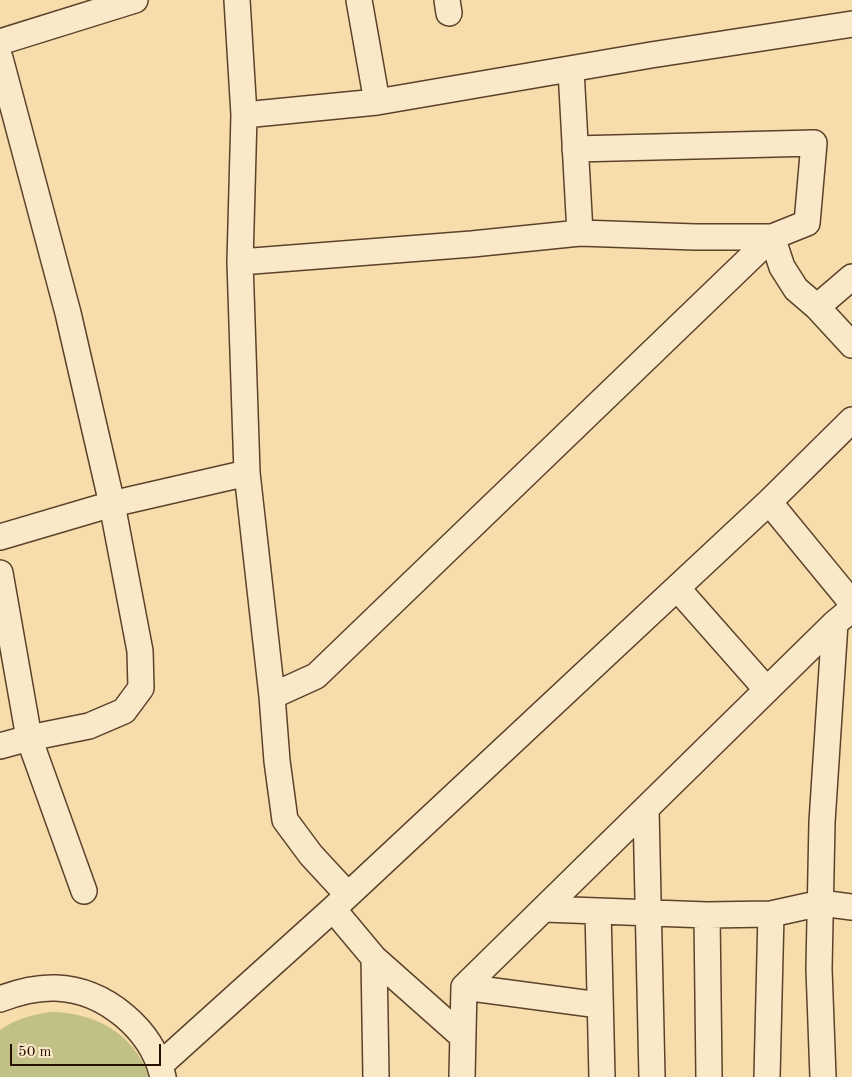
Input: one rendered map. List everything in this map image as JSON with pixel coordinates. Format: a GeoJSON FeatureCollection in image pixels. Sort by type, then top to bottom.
{"type":"FeatureCollection","features":[{"type":"Feature","properties":{"kind":"street"},"geometry":{"type":"LineString","coordinates":[[0,42],[134,0]]}},
{"type":"Feature","properties":{"kind":"street"},"geometry":{"type":"LineString","coordinates":[[237,0],[244,115],[240,262],[247,473],[272,696],[277,761],[285,820],[311,855],[374,958],[463,1037]]}},
{"type":"Feature","properties":{"kind":"street"},"geometry":{"type":"LineString","coordinates":[[359,0],[377,102]]}},
{"type":"Feature","properties":{"kind":"street"},"geometry":{"type":"LineString","coordinates":[[244,115],[377,102],[852,24]]}},
{"type":"Feature","properties":{"kind":"street"},"geometry":{"type":"LineString","coordinates":[[0,58],[68,313],[112,504],[140,651],[141,688],[124,711],[89,726],[0,746]]}},
{"type":"Feature","properties":{"kind":"street"},"geometry":{"type":"LineString","coordinates":[[570,70],[580,233]]}},
{"type":"Feature","properties":{"kind":"street"},"geometry":{"type":"LineString","coordinates":[[240,262],[472,244],[580,233],[696,237],[772,237],[807,223],[814,143],[575,149]]}},
{"type":"Feature","properties":{"kind":"street"},"geometry":{"type":"LineString","coordinates":[[772,237],[782,267],[796,289],[817,307],[852,345]]}},
{"type":"Feature","properties":{"kind":"street"},"geometry":{"type":"LineString","coordinates":[[272,696],[316,676],[772,237]]}},
{"type":"Feature","properties":{"kind":"street"},"geometry":{"type":"LineString","coordinates":[[817,307],[852,277]]}},
{"type":"Feature","properties":{"kind":"street"},"geometry":{"type":"LineString","coordinates":[[0,998],[23,990],[56,988],[89,995],[119,1011],[144,1035],[162,1071],[340,902],[769,502],[852,420]]}},
{"type":"Feature","properties":{"kind":"street"},"geometry":{"type":"LineString","coordinates":[[0,537],[112,504],[247,473]]}},
{"type":"Feature","properties":{"kind":"street"},"geometry":{"type":"LineString","coordinates":[[769,502],[852,603]]}},
{"type":"Feature","properties":{"kind":"street"},"geometry":{"type":"LineString","coordinates":[[0,573],[29,738],[84,891]]}},
{"type":"Feature","properties":{"kind":"street"},"geometry":{"type":"LineString","coordinates":[[677,588],[767,690]]}},
{"type":"Feature","properties":{"kind":"street"},"geometry":{"type":"LineString","coordinates":[[462,1077],[464,988],[844,616]]}},
{"type":"Feature","properties":{"kind":"street"},"geometry":{"type":"LineString","coordinates":[[823,1077],[819,968],[822,822],[844,616]]}},
{"type":"Feature","properties":{"kind":"street"},"geometry":{"type":"LineString","coordinates":[[646,809],[652,1077]]}},
{"type":"Feature","properties":{"kind":"street"},"geometry":{"type":"LineString","coordinates":[[544,909],[707,915],[772,914],[820,903],[852,907]]}},
{"type":"Feature","properties":{"kind":"street"},"geometry":{"type":"LineString","coordinates":[[598,911],[602,1077]]}},
{"type":"Feature","properties":{"kind":"street"},"geometry":{"type":"LineString","coordinates":[[768,1077],[772,914]]}},
{"type":"Feature","properties":{"kind":"street"},"geometry":{"type":"LineString","coordinates":[[707,915],[709,1077]]}},
{"type":"Feature","properties":{"kind":"street"},"geometry":{"type":"LineString","coordinates":[[374,958],[376,1077]]}},
{"type":"Feature","properties":{"kind":"street"},"geometry":{"type":"LineString","coordinates":[[464,988],[599,1005]]}},
{"type":"Feature","properties":{"kind":"green space"},"geometry":{"type":"Polygon","coordinates":[[[50,1012],[82,1016],[110,1028],[123,1037],[133,1048],[149,1077],[0,1077],[0,1030],[24,1018],[50,1012]]]}}]}
